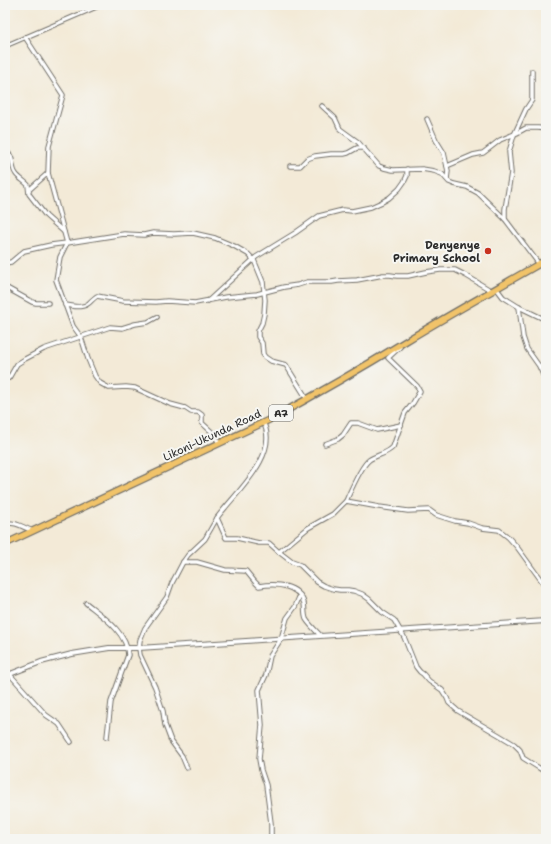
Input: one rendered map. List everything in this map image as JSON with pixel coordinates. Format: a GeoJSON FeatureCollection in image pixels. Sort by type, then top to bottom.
{"type":"FeatureCollection","features":[{"type":"Feature","properties":{"kind":"highway","name":"Likoni-Ukunda Road"},"geometry":{"type":"LineString","coordinates":[[5,544],[307,400],[546,260]]}},
{"type":"Feature","properties":{"kind":"street"},"geometry":{"type":"LineString","coordinates":[[5,46],[101,5]]}},
{"type":"Feature","properties":{"kind":"street"},"geometry":{"type":"LineString","coordinates":[[25,37],[63,95],[49,146],[48,173],[67,243],[60,257],[56,280],[73,326],[82,337],[88,359],[95,376],[100,383],[108,388],[135,388],[170,404],[185,408],[191,412],[198,412],[202,415],[202,423],[213,433],[219,443]]}},
{"type":"Feature","properties":{"kind":"street"},"geometry":{"type":"LineString","coordinates":[[505,219],[505,209],[511,173],[509,152],[514,135],[526,109],[532,100],[532,70]]}},
{"type":"Feature","properties":{"kind":"street"},"geometry":{"type":"LineString","coordinates":[[322,106],[335,118],[340,129],[358,142],[379,166],[393,170],[422,169],[434,171],[442,174],[454,184],[467,187],[478,193],[505,219],[539,264]]}},
{"type":"Feature","properties":{"kind":"street"},"geometry":{"type":"LineString","coordinates":[[427,119],[430,122],[436,140],[444,153],[448,171],[447,179]]}},
{"type":"Feature","properties":{"kind":"street"},"geometry":{"type":"LineString","coordinates":[[447,166],[473,155],[483,153],[500,140],[514,135],[526,128],[546,129]]}},
{"type":"Feature","properties":{"kind":"street"},"geometry":{"type":"LineString","coordinates":[[290,166],[300,166],[307,159],[315,156],[344,154],[357,148],[364,148]]}},
{"type":"Feature","properties":{"kind":"street"},"geometry":{"type":"LineString","coordinates":[[5,152],[12,158],[14,172],[28,185],[29,194],[46,216],[65,233]]}},
{"type":"Feature","properties":{"kind":"street"},"geometry":{"type":"LineString","coordinates":[[208,301],[256,257],[319,216],[343,210],[352,211],[371,207],[382,202],[394,193],[404,182],[407,176],[407,170]]}},
{"type":"Feature","properties":{"kind":"street"},"geometry":{"type":"LineString","coordinates":[[29,190],[48,173]]}},
{"type":"Feature","properties":{"kind":"street"},"geometry":{"type":"LineString","coordinates":[[5,263],[11,262],[24,251],[51,245],[124,234],[144,235],[153,233],[193,233],[223,241],[248,254],[254,260],[263,282],[265,292],[264,314],[258,331],[258,337],[262,343],[263,354],[271,361],[286,365],[307,400]]}},
{"type":"Feature","properties":{"kind":"street"},"geometry":{"type":"LineString","coordinates":[[66,305],[78,307],[87,304],[97,296],[123,301],[167,301],[195,303],[265,292],[307,282],[357,280],[383,275],[408,276],[440,270],[455,270],[495,290],[519,307],[546,320]]}},
{"type":"Feature","properties":{"kind":"street"},"geometry":{"type":"LineString","coordinates":[[5,287],[29,301],[36,303],[48,303]]}},
{"type":"Feature","properties":{"kind":"street"},"geometry":{"type":"LineString","coordinates":[[519,307],[523,337],[527,349],[539,366],[546,381]]}},
{"type":"Feature","properties":{"kind":"street"},"geometry":{"type":"LineString","coordinates":[[9,378],[17,364],[44,349],[110,327],[122,328],[148,322],[158,317]]}},
{"type":"Feature","properties":{"kind":"street"},"geometry":{"type":"LineString","coordinates":[[279,552],[308,528],[333,514],[346,501],[367,461],[390,450],[393,447],[405,413],[420,391],[417,386],[388,358],[406,341]]}},
{"type":"Feature","properties":{"kind":"street"},"geometry":{"type":"LineString","coordinates":[[186,768],[182,756],[171,741],[165,725],[163,711],[155,687],[140,655],[140,640],[145,628],[167,597],[172,583],[183,562],[205,539],[224,508],[242,488],[263,457],[268,438],[263,422]]}},
{"type":"Feature","properties":{"kind":"street"},"geometry":{"type":"LineString","coordinates":[[325,444],[338,439],[343,435],[351,423],[366,425],[372,429],[378,430],[401,425]]}},
{"type":"Feature","properties":{"kind":"street"},"geometry":{"type":"LineString","coordinates":[[346,501],[408,511],[429,510],[436,515],[455,521],[468,523],[482,528],[499,530],[504,533],[517,547],[546,587]]}},
{"type":"Feature","properties":{"kind":"street"},"geometry":{"type":"LineString","coordinates":[[217,518],[226,538],[237,538],[259,543],[269,543],[292,562],[300,565],[317,582],[324,586],[333,589],[354,591],[369,599],[382,612],[394,620],[404,637],[416,667],[429,681],[442,690],[448,703],[458,711],[514,744],[520,750],[523,758],[546,772]]}},
{"type":"Feature","properties":{"kind":"street"},"geometry":{"type":"LineString","coordinates":[[5,523],[18,523],[33,531]]}},
{"type":"Feature","properties":{"kind":"street"},"geometry":{"type":"LineString","coordinates":[[183,562],[197,562],[225,570],[246,571],[259,586],[266,584],[280,584],[293,589],[300,595],[304,604],[305,617],[309,624],[320,635]]}},
{"type":"Feature","properties":{"kind":"street"},"geometry":{"type":"LineString","coordinates":[[270,839],[271,823],[266,785],[259,759],[262,725],[259,690],[266,675],[270,656],[281,639],[287,618],[295,607],[300,595]]}},
{"type":"Feature","properties":{"kind":"street"},"geometry":{"type":"LineString","coordinates":[[86,603],[103,616],[119,633],[128,648],[128,655],[111,702],[107,737]]}},
{"type":"Feature","properties":{"kind":"street"},"geometry":{"type":"LineString","coordinates":[[5,676],[41,662],[72,654],[109,648],[139,648],[546,621]]}},
{"type":"Feature","properties":{"kind":"street"},"geometry":{"type":"LineString","coordinates":[[5,668],[46,715],[59,724],[71,742]]}},
{"type":"Feature","properties":{"kind":"place","name":"Denyenye Primary School"},"geometry":{"type":"Point","coordinates":[488,251]}}]}
